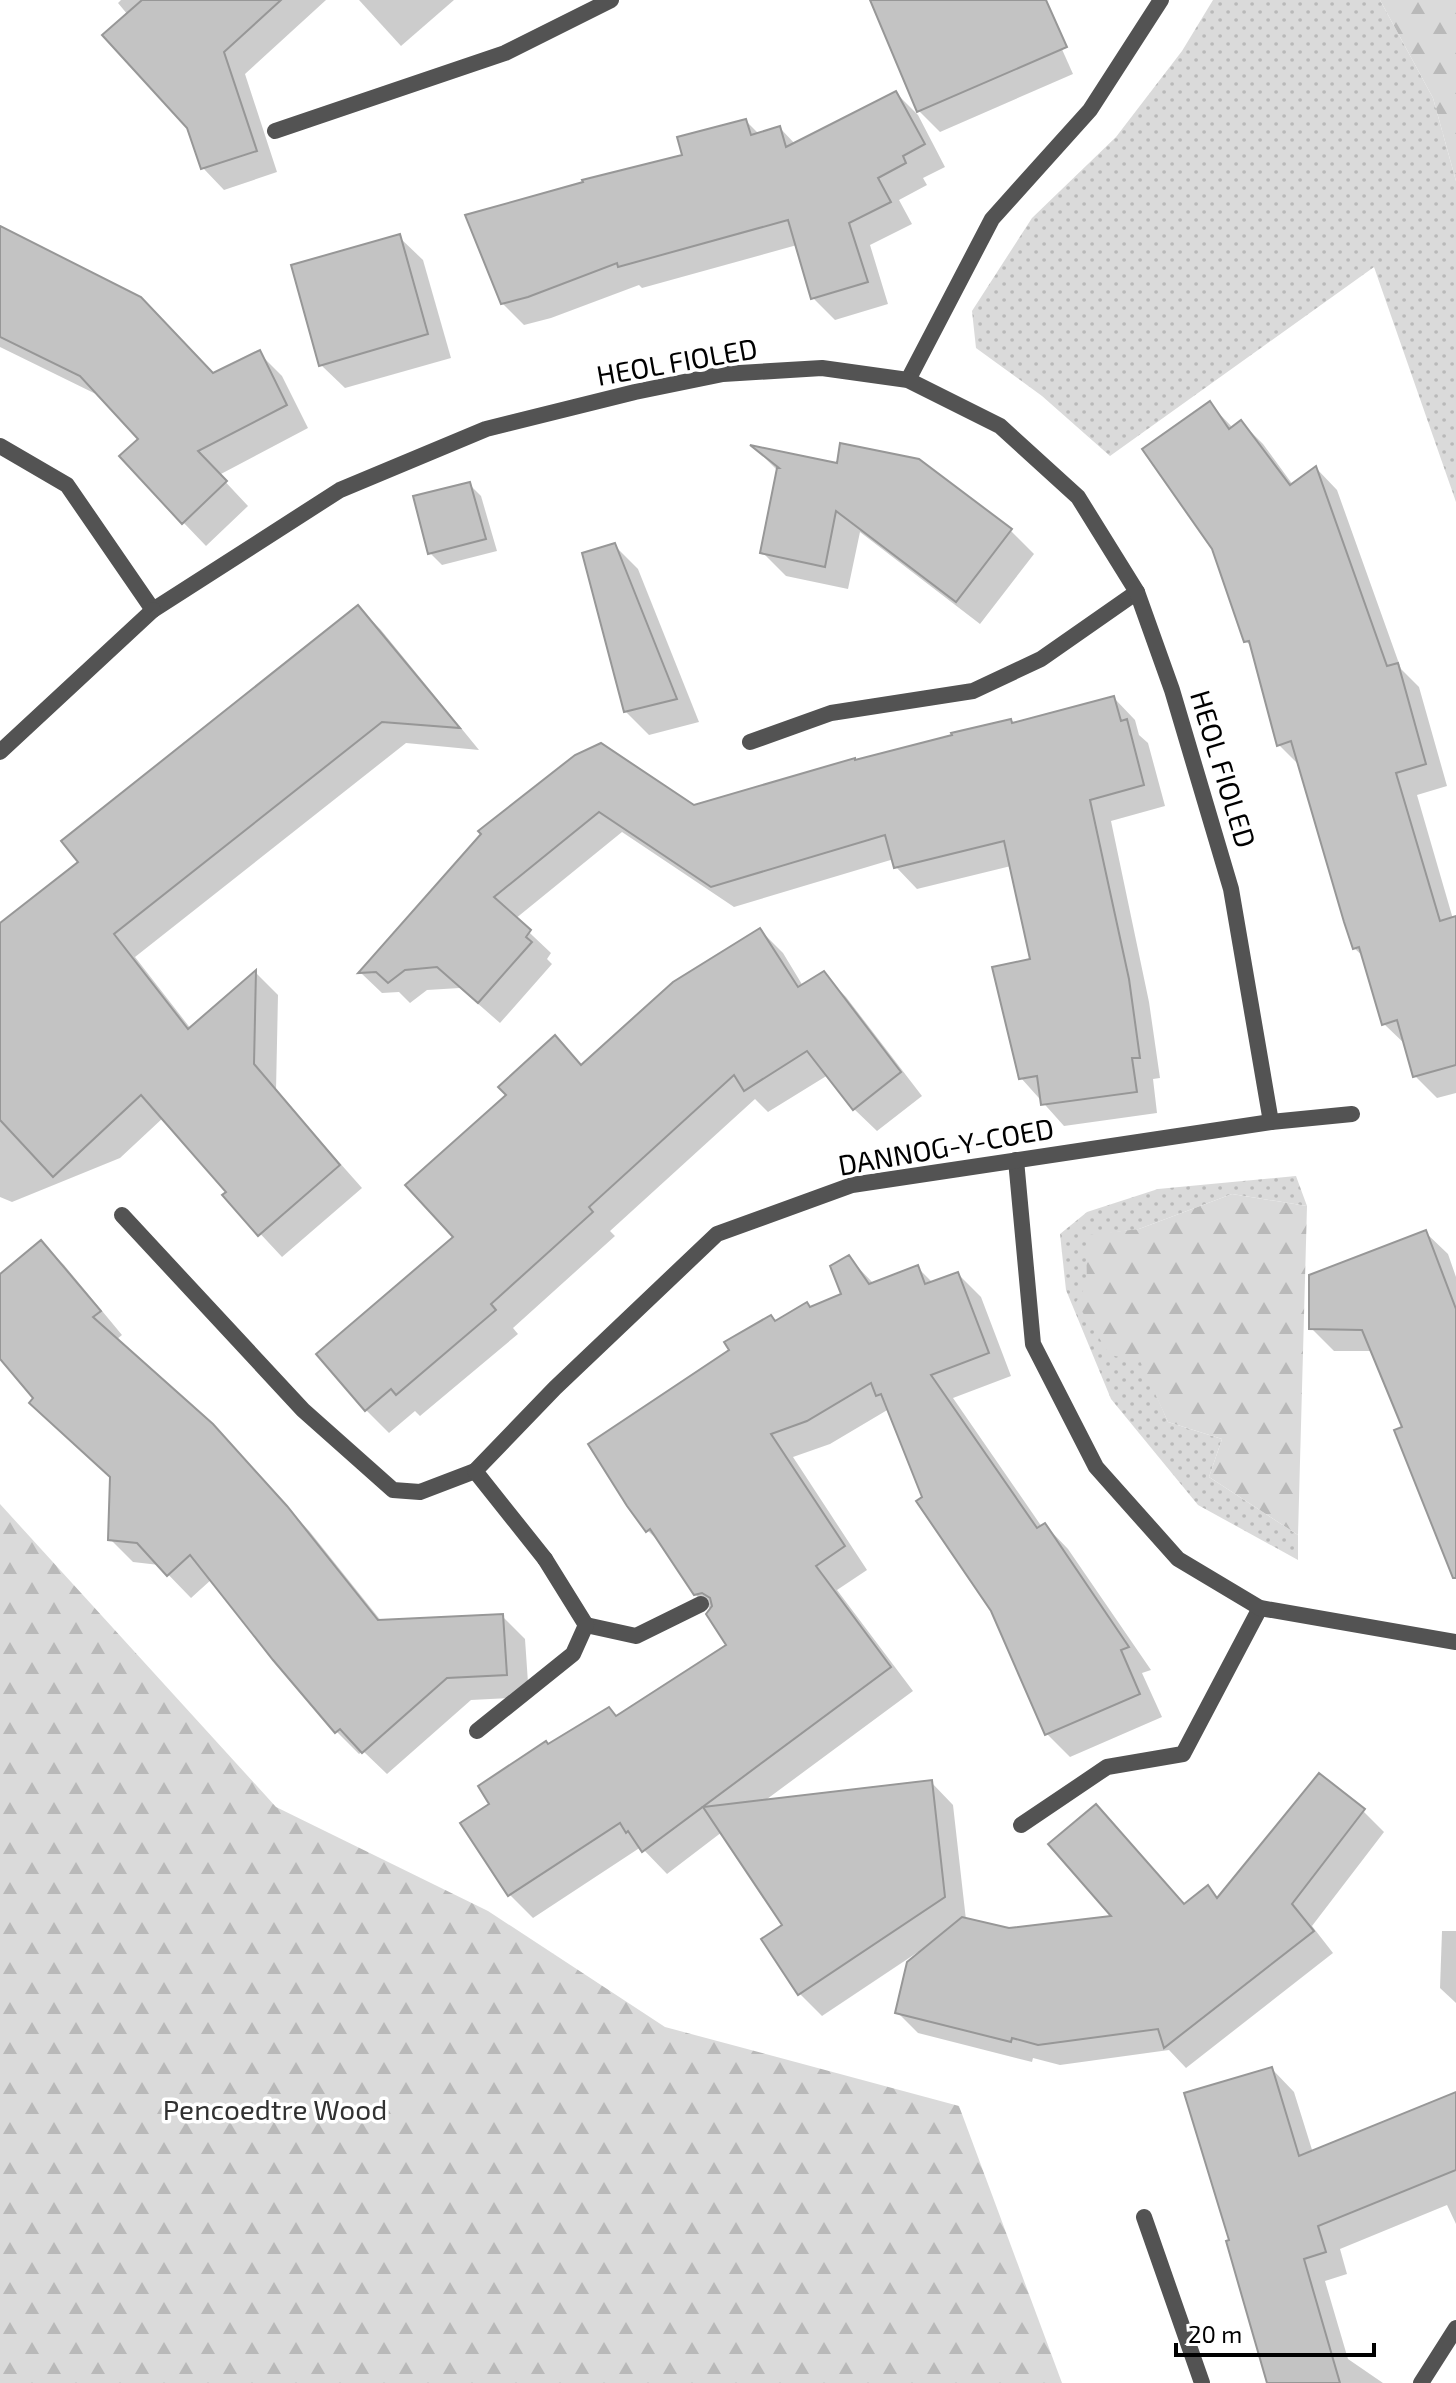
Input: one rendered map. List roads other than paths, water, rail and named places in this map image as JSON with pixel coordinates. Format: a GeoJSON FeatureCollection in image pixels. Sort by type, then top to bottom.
{"type":"FeatureCollection","features":[{"type":"Feature","properties":{"kind":"street"},"geometry":{"type":"LineString","coordinates":[[275,131],[505,53],[611,0]]}},
{"type":"Feature","properties":{"kind":"street"},"geometry":{"type":"LineString","coordinates":[[908,380],[992,219],[1090,110],[1161,0]]}},
{"type":"Feature","properties":{"kind":"street","name":"HEOL FIOLED"},"geometry":{"type":"LineString","coordinates":[[0,752],[153,610],[340,490],[486,429],[723,374],[822,368],[908,380],[1000,426],[1078,497],[1137,592],[1172,690],[1231,889],[1271,1122]]}},
{"type":"Feature","properties":{"kind":"street"},"geometry":{"type":"LineString","coordinates":[[0,446],[67,485],[153,610]]}},
{"type":"Feature","properties":{"kind":"street"},"geometry":{"type":"LineString","coordinates":[[750,742],[831,713],[973,691],[1041,659],[1137,592]]}},
{"type":"Feature","properties":{"kind":"street","name":"DANNOG-Y-COED"},"geometry":{"type":"LineString","coordinates":[[475,1471],[555,1388],[717,1234],[852,1185],[1271,1122],[1352,1114]]}},
{"type":"Feature","properties":{"kind":"street"},"geometry":{"type":"LineString","coordinates":[[1016,1160],[1033,1344],[1096,1467],[1178,1559],[1260,1608],[1456,1642]]}},
{"type":"Feature","properties":{"kind":"street"},"geometry":{"type":"LineString","coordinates":[[122,1215],[303,1410],[393,1490],[420,1492],[475,1471],[545,1559],[586,1625],[636,1636],[701,1604]]}},
{"type":"Feature","properties":{"kind":"street"},"geometry":{"type":"LineString","coordinates":[[1021,1825],[1107,1767],[1183,1754],[1260,1608]]}},
{"type":"Feature","properties":{"kind":"street"},"geometry":{"type":"LineString","coordinates":[[477,1731],[573,1654],[586,1625]]}},
{"type":"Feature","properties":{"kind":"street"},"geometry":{"type":"LineString","coordinates":[[1144,2217],[1202,2383]]}},
{"type":"Feature","properties":{"kind":"street"},"geometry":{"type":"LineString","coordinates":[[1421,2383],[1456,2328]]}},
{"type":"Feature","properties":{"kind":"park label","name":"Pencoedtre Wood"},"geometry":{"type":"Point","coordinates":[275,2110]}}]}
